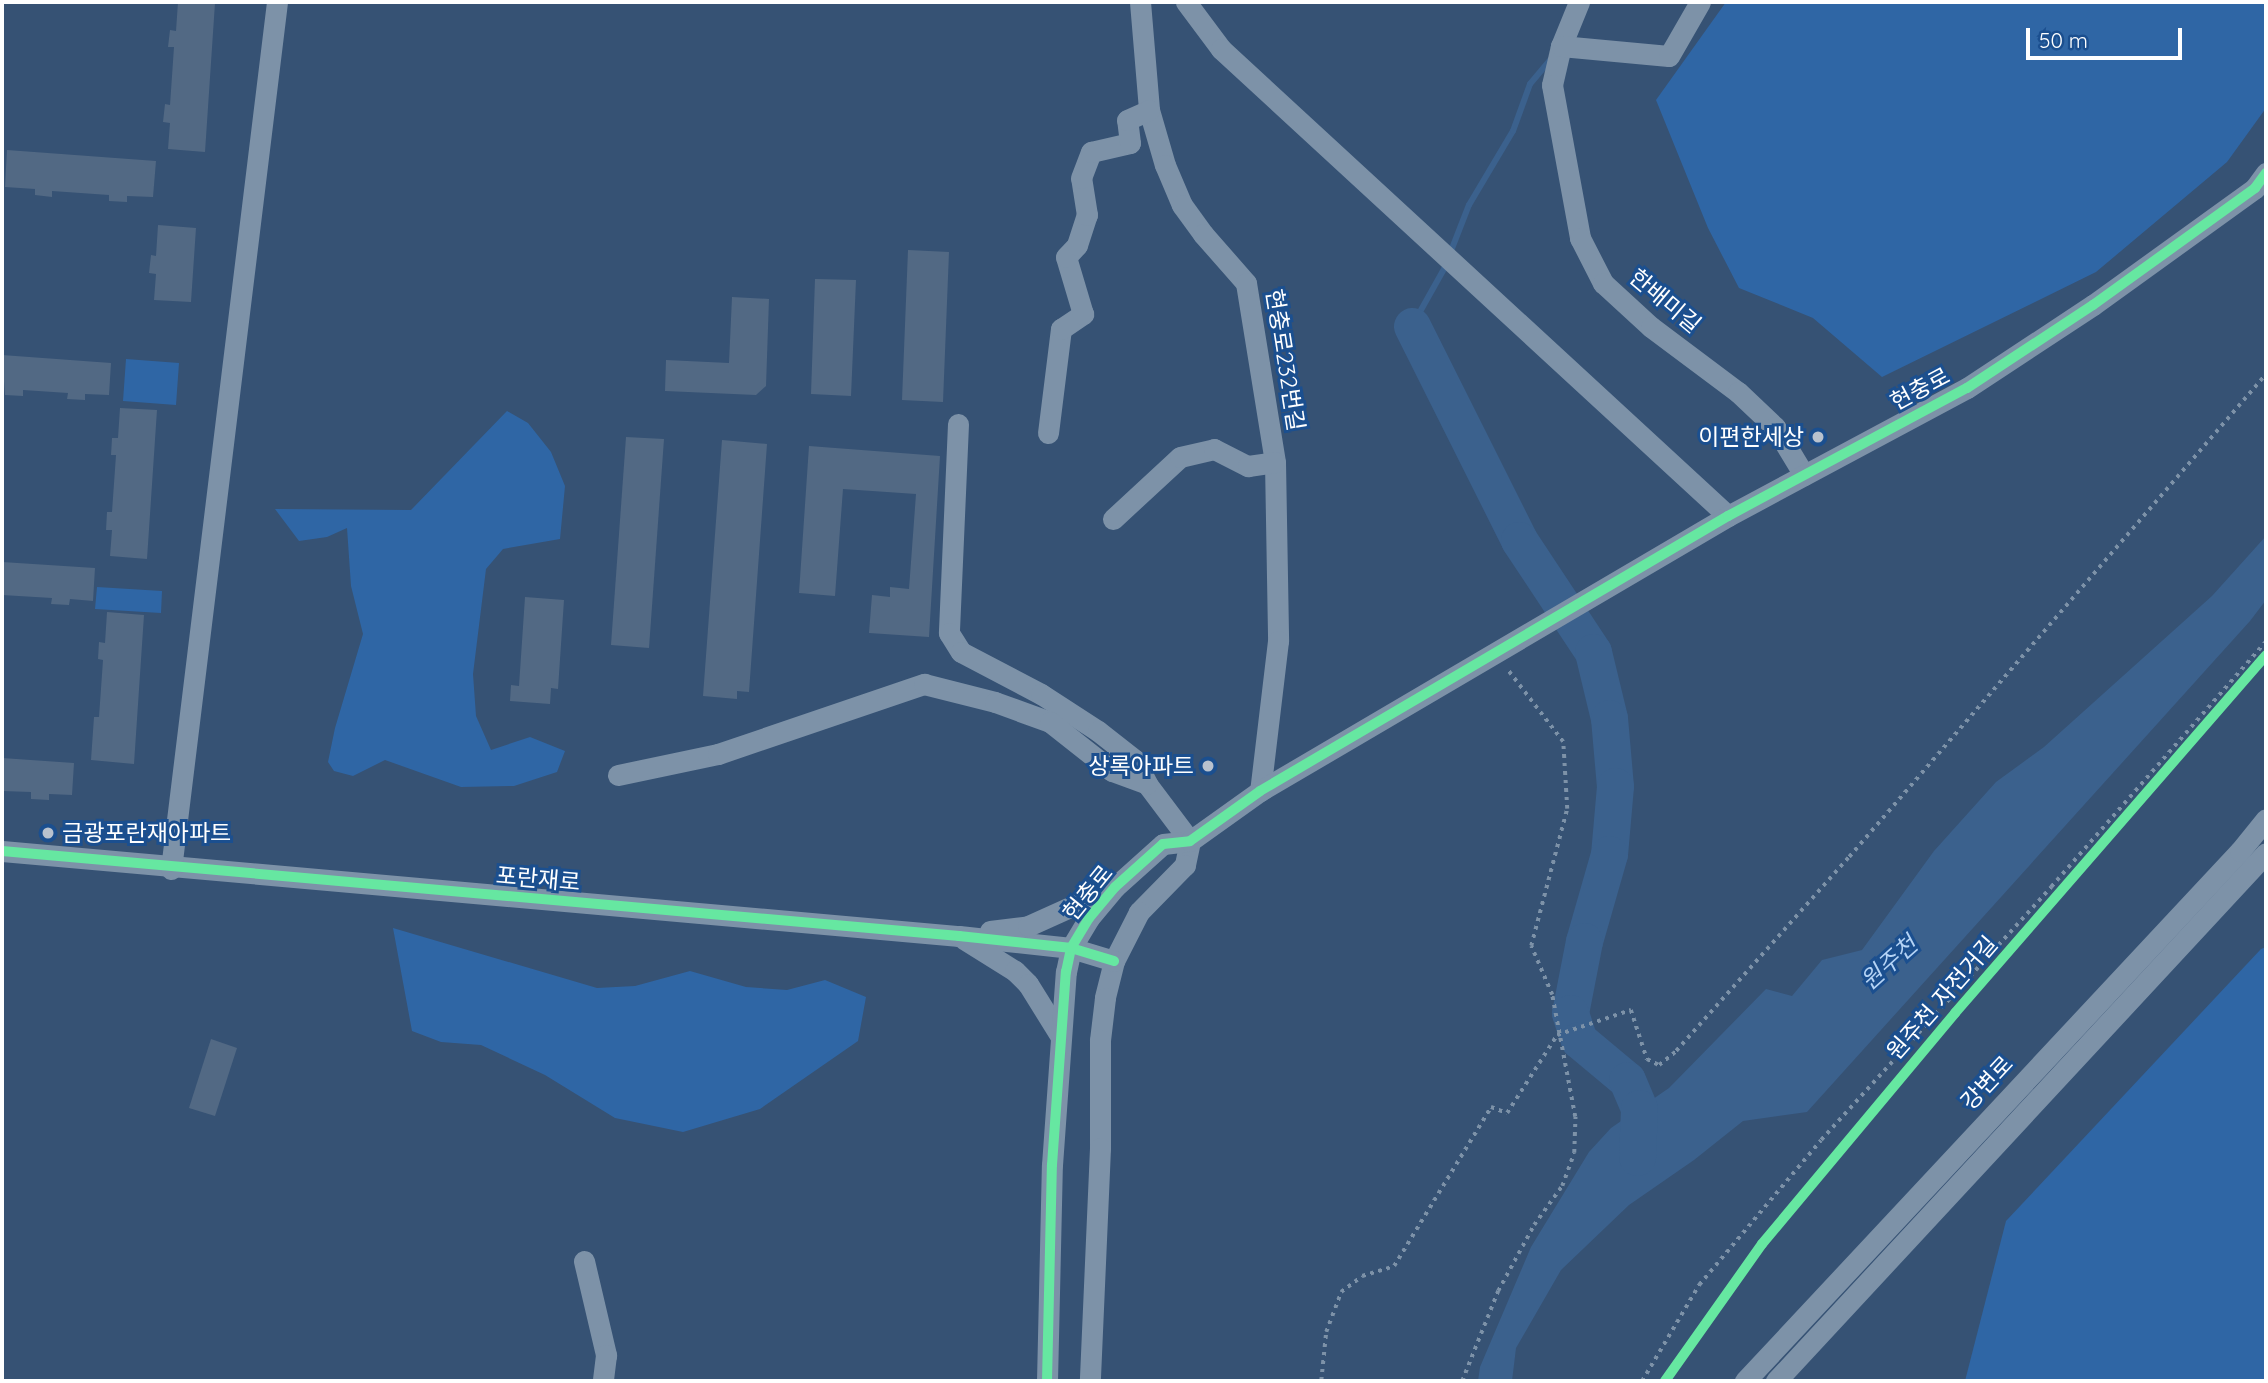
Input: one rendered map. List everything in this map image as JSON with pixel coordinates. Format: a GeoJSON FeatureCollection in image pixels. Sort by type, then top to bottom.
{"type":"FeatureCollection","features":[{"type":"Feature","properties":{"kind":"street"},"geometry":{"type":"LineString","coordinates":[[171,869],[276,2]]}},
{"type":"Feature","properties":{"kind":"street","name":"현충로232번길"},"geometry":{"type":"LineString","coordinates":[[1140,2],[1149,110],[1165,165],[1182,205],[1203,234],[1246,283],[1275,462],[1278,641],[1259,791]]}},
{"type":"Feature","properties":{"kind":"street"},"geometry":{"type":"LineString","coordinates":[[1186,2],[1221,49],[1406,223],[1728,516]]}},
{"type":"Feature","properties":{"kind":"street","name":"한배미길"},"geometry":{"type":"LineString","coordinates":[[1579,2],[1561,46],[1552,85],[1580,238],[1603,283],[1651,327],[1738,392],[1766,418],[1775,427],[1804,475]]}},
{"type":"Feature","properties":{"kind":"street"},"geometry":{"type":"LineString","coordinates":[[1561,46],[1668,56],[1700,2]]}},
{"type":"Feature","properties":{"kind":"street"},"geometry":{"type":"LineString","coordinates":[[1048,433],[1060,329],[1083,314],[1066,257],[1077,245],[1087,215],[1081,178],[1091,152],[1130,144],[1127,120],[1149,110]]}},
{"type":"Feature","properties":{"kind":"street","name":"현충로"},"geometry":{"type":"LineString","coordinates":[[1047,1381],[1052,1165],[1066,972],[1071,948],[1089,918],[1115,887],[1163,844],[1190,841],[1259,791],[1501,648],[1728,516],[1979,380],[2093,305],[2245,196],[2266,173]]}},
{"type":"Feature","properties":{"kind":"street"},"geometry":{"type":"LineString","coordinates":[[958,424],[949,633],[961,652],[1041,694],[1098,730],[1135,760],[1147,784],[1190,841],[1185,865],[1139,912],[1114,961],[1100,1040],[1100,1148],[1090,1381]]}},
{"type":"Feature","properties":{"kind":"street","name":"현충로232번길"},"geometry":{"type":"LineString","coordinates":[[1113,519],[1180,457],[1214,450],[1248,466],[1275,462]]}},
{"type":"Feature","properties":{"kind":"street"},"geometry":{"type":"LineString","coordinates":[[618,775],[718,754],[924,684],[995,702],[1050,722],[1112,771],[1147,784]]}},
{"type":"Feature","properties":{"kind":"street","name":"강변로"},"geometry":{"type":"LineString","coordinates":[[1745,1381],[2240,851],[2266,819]]}},
{"type":"Feature","properties":{"kind":"street","name":"포란재로"},"geometry":{"type":"LineString","coordinates":[[2,851],[171,869],[959,936],[1071,948],[1114,961]]}},
{"type":"Feature","properties":{"kind":"street"},"geometry":{"type":"LineString","coordinates":[[1776,1381],[2266,853]]}},
{"type":"Feature","properties":{"kind":"street"},"geometry":{"type":"LineString","coordinates":[[959,936],[1028,926],[1115,887]]}},
{"type":"Feature","properties":{"kind":"street"},"geometry":{"type":"LineString","coordinates":[[959,936],[1015,971],[1028,984],[1061,1037]]}},
{"type":"Feature","properties":{"kind":"street"},"geometry":{"type":"LineString","coordinates":[[584,1261],[606,1354],[603,1381]]}},
{"type":"Feature","properties":{"kind":"path"},"geometry":{"type":"LineString","coordinates":[[1321,1381],[1326,1332],[1342,1292],[1362,1276],[1394,1266],[1491,1107],[1507,1113],[1557,1035],[1631,1010],[1647,1059],[1659,1065],[1676,1051],[1849,857],[2266,374]]}},
{"type":"Feature","properties":{"kind":"path"},"geometry":{"type":"LineString","coordinates":[[1642,1381],[1699,1285],[1821,1140],[2051,887],[2266,641]]}},
{"type":"Feature","properties":{"kind":"path"},"geometry":{"type":"LineString","coordinates":[[1461,1381],[1498,1291],[1534,1225],[1562,1186],[1574,1153],[1575,1116],[1557,1035],[1552,995],[1531,946],[1567,809],[1563,742],[1501,648]]}},
{"type":"Feature","properties":{"kind":"shaded area"},"geometry":{"type":"Polygon","coordinates":[[[1726,2],[2266,2],[2266,108],[2227,162],[2096,272],[1882,377],[1813,318],[1739,288],[1708,228],[1656,100],[1726,2]]]}},
{"type":"Feature","properties":{"kind":"shaded area"},"geometry":{"type":"Polygon","coordinates":[[[126,359],[179,363],[176,405],[123,401],[126,359]]]}},
{"type":"Feature","properties":{"kind":"shaded area"},"geometry":{"type":"Polygon","coordinates":[[[507,411],[528,423],[551,452],[565,486],[560,539],[503,549],[486,569],[473,674],[476,716],[491,750],[530,737],[565,751],[557,772],[514,786],[461,787],[385,760],[353,776],[334,771],[328,762],[335,728],[363,634],[351,586],[347,528],[327,537],[299,541],[275,509],[411,510],[507,411]]]}},
{"type":"Feature","properties":{"kind":"shaded area"},"geometry":{"type":"Polygon","coordinates":[[[97,587],[162,591],[161,613],[95,609],[97,587]]]}},
{"type":"Feature","properties":{"kind":"shaded area"},"geometry":{"type":"Polygon","coordinates":[[[393,928],[597,988],[635,986],[690,971],[746,987],[787,990],[825,980],[866,997],[858,1041],[760,1109],[683,1132],[615,1118],[545,1075],[481,1045],[441,1042],[412,1031],[393,928]]]}},
{"type":"Feature","properties":{"kind":"shaded area"},"geometry":{"type":"Polygon","coordinates":[[[2266,947],[2266,1381],[1965,1381],[2006,1221],[2261,949],[2266,947]]]}},
{"type":"Feature","properties":{"kind":"water","name":"원주천"},"geometry":{"type":"Polygon","coordinates":[[[2266,536],[2266,600],[2250,621],[1807,1112],[1743,1121],[1694,1160],[1629,1205],[1561,1270],[1516,1348],[1512,1381],[1478,1381],[1480,1367],[1531,1247],[1589,1152],[1611,1128],[1669,1088],[1766,989],[1792,996],[1822,960],[1862,950],[1934,851],[1996,782],[2044,747],[2212,596],[2266,536]]]}},
{"type":"Feature","properties":{"kind":"building"},"geometry":{"type":"Polygon","coordinates":[[[178,2],[215,3],[205,152],[168,149],[170,123],[163,122],[165,104],[170,105],[174,47],[168,47],[170,30],[176,31],[178,2]]]}},
{"type":"Feature","properties":{"kind":"building"},"geometry":{"type":"Polygon","coordinates":[[[7,150],[156,161],[153,197],[127,196],[127,202],[109,201],[109,195],[52,191],[52,197],[35,195],[35,189],[5,187],[7,150]]]}},
{"type":"Feature","properties":{"kind":"building"},"geometry":{"type":"Polygon","coordinates":[[[158,225],[196,228],[191,302],[154,300],[156,274],[149,273],[151,255],[156,256],[158,225]]]}},
{"type":"Feature","properties":{"kind":"building"},"geometry":{"type":"Polygon","coordinates":[[[908,250],[949,252],[943,402],[902,400],[908,250]]]}},
{"type":"Feature","properties":{"kind":"building"},"geometry":{"type":"Polygon","coordinates":[[[815,279],[856,280],[851,396],[811,394],[815,279]]]}},
{"type":"Feature","properties":{"kind":"building"},"geometry":{"type":"Polygon","coordinates":[[[732,297],[769,299],[766,386],[756,395],[665,391],[666,360],[729,363],[732,297]]]}},
{"type":"Feature","properties":{"kind":"building"},"geometry":{"type":"Polygon","coordinates":[[[2,355],[111,363],[109,395],[85,394],[85,400],[67,399],[68,393],[23,390],[23,396],[5,395],[2,355]]]}},
{"type":"Feature","properties":{"kind":"building"},"geometry":{"type":"Polygon","coordinates":[[[120,408],[157,410],[147,559],[110,556],[112,530],[106,530],[107,512],[112,512],[116,455],[111,455],[112,438],[118,438],[120,408]]]}},
{"type":"Feature","properties":{"kind":"building"},"geometry":{"type":"Polygon","coordinates":[[[626,437],[664,439],[649,648],[611,645],[626,437]]]}},
{"type":"Feature","properties":{"kind":"building"},"geometry":{"type":"Polygon","coordinates":[[[722,440],[767,444],[749,692],[737,691],[737,699],[703,696],[722,440]]]}},
{"type":"Feature","properties":{"kind":"building"},"geometry":{"type":"Polygon","coordinates":[[[809,446],[940,456],[929,637],[869,633],[872,595],[890,597],[890,587],[909,589],[916,494],[843,489],[835,596],[799,593],[809,446]]]}},
{"type":"Feature","properties":{"kind":"building"},"geometry":{"type":"Polygon","coordinates":[[[2,562],[95,568],[93,601],[70,599],[69,605],[51,604],[52,598],[2,595],[2,562]]]}},
{"type":"Feature","properties":{"kind":"building"},"geometry":{"type":"Polygon","coordinates":[[[525,597],[564,600],[558,689],[551,688],[550,704],[510,701],[511,685],[519,686],[525,597]]]}},
{"type":"Feature","properties":{"kind":"building"},"geometry":{"type":"Polygon","coordinates":[[[107,612],[144,615],[134,764],[91,760],[94,717],[99,717],[103,660],[98,659],[99,642],[105,643],[107,612]]]}},
{"type":"Feature","properties":{"kind":"building"},"geometry":{"type":"Polygon","coordinates":[[[2,758],[74,763],[72,795],[49,794],[49,800],[31,799],[31,792],[2,791],[2,758]]]}},
{"type":"Feature","properties":{"kind":"building"},"geometry":{"type":"Polygon","coordinates":[[[211,1039],[237,1048],[215,1116],[189,1108],[211,1039]]]}},
{"type":"Feature","properties":{"kind":"waterway"},"geometry":{"type":"LineString","coordinates":[[1412,326],[1444,269],[1469,205],[1513,131],[1530,84],[1550,60]]}},
{"type":"Feature","properties":{"kind":"waterway"},"geometry":{"type":"LineString","coordinates":[[1412,326],[1519,540],[1593,652],[1609,718],[1615,786],[1609,854],[1584,941],[1570,1013],[1579,1040],[1627,1080],[1639,1108],[1637,1157]]}},
{"type":"Feature","properties":{"kind":"cycle path"},"geometry":{"type":"LineString","coordinates":[[1047,1381],[1052,1165],[1066,972],[1071,948],[1089,918],[1115,887],[1163,844],[1190,841],[1260,791],[1728,516],[1967,388],[2093,305],[2255,188],[2266,173]]}},
{"type":"Feature","properties":{"kind":"cycle path","name":"원주천 자전거길"},"geometry":{"type":"LineString","coordinates":[[1665,1381],[1762,1244],[1955,1013],[2266,655]]}},
{"type":"Feature","properties":{"kind":"cycle path"},"geometry":{"type":"LineString","coordinates":[[2,851],[959,936],[1071,948],[1114,961]]}},
{"type":"Feature","properties":{"kind":"place","name":"이편한세상"},"geometry":{"type":"Point","coordinates":[1818,437]}},
{"type":"Feature","properties":{"kind":"place","name":"상록아파트"},"geometry":{"type":"Point","coordinates":[1208,766]}},
{"type":"Feature","properties":{"kind":"place","name":"금광포란재아파트"},"geometry":{"type":"Point","coordinates":[48,833]}}]}
